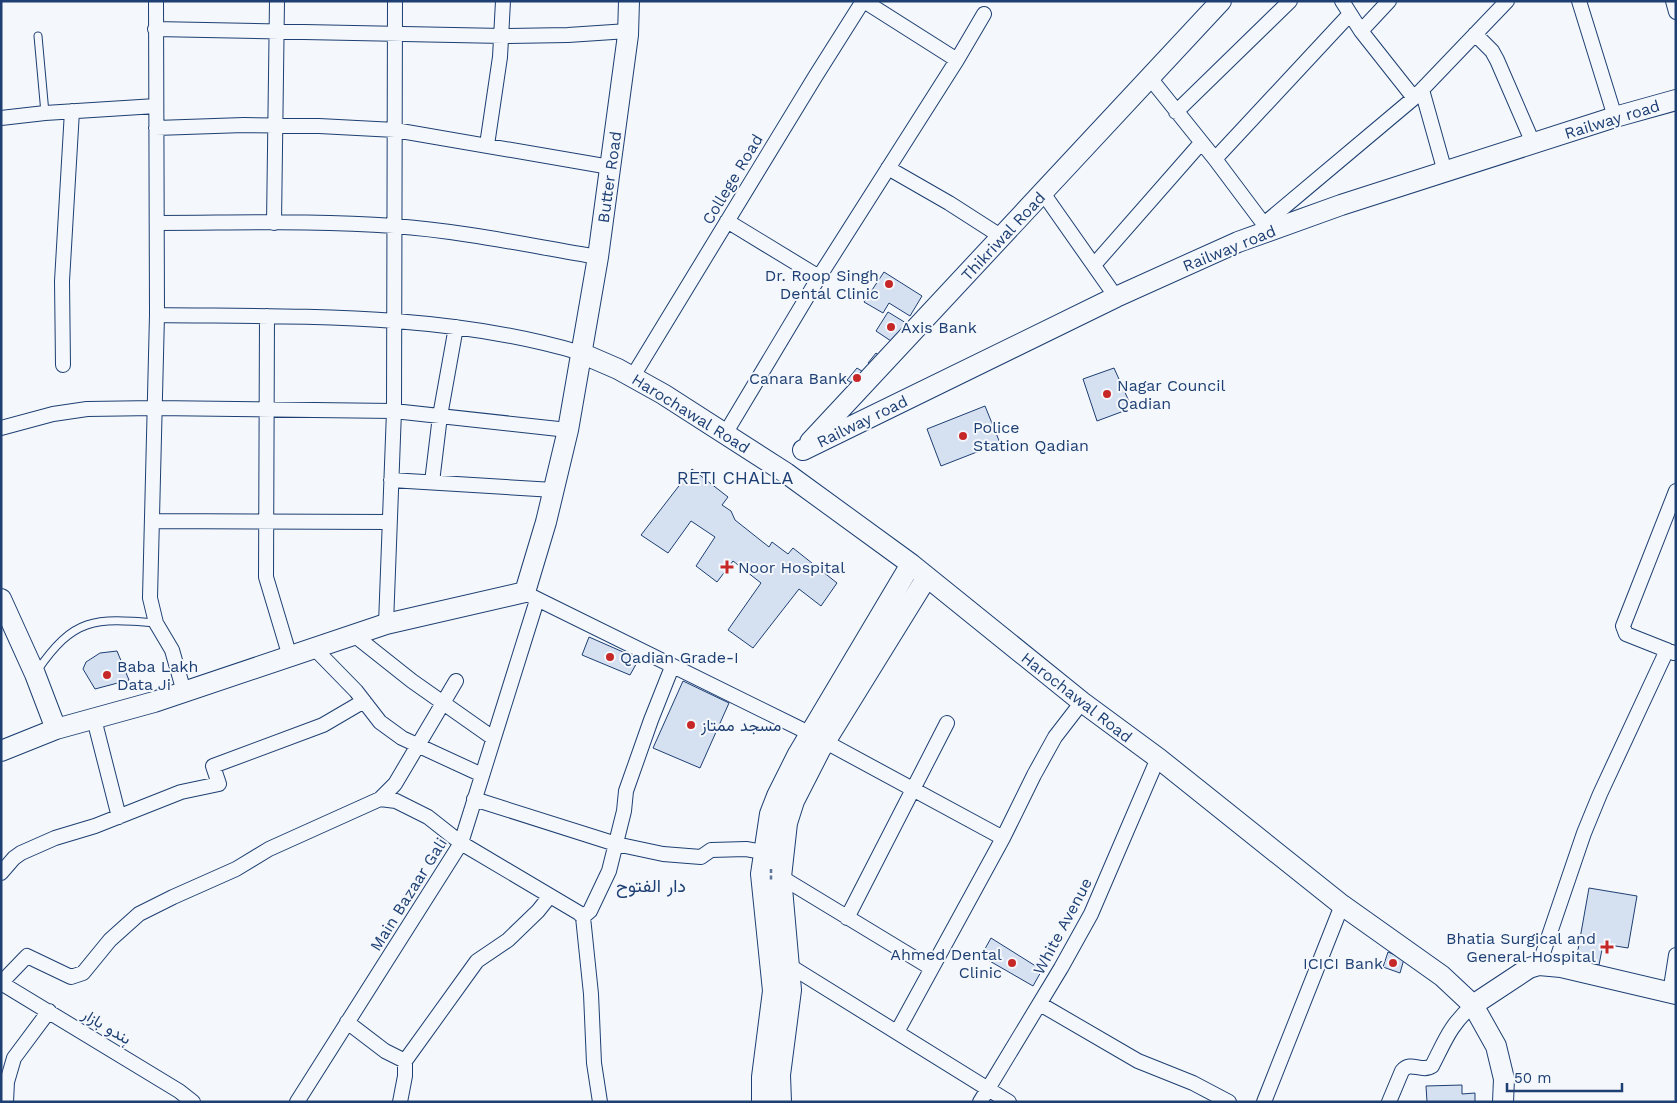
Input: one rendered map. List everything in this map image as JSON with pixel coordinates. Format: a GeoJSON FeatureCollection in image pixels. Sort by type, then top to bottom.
{"type":"FeatureCollection","features":[{"type":"Feature","properties":{"kind":"main road","name":"Butter Road"},"geometry":{"type":"LineString","coordinates":[[531,596],[568,430],[598,257],[628,31],[630,1]]}},
{"type":"Feature","properties":{"kind":"main road","name":"Thikriwal Road"},"geometry":{"type":"LineString","coordinates":[[786,473],[803,450],[1220,1]]}},
{"type":"Feature","properties":{"kind":"main road","name":"Railway road"},"geometry":{"type":"LineString","coordinates":[[803,450],[1116,297],[1266,228],[1615,117],[1676,100]]}},
{"type":"Feature","properties":{"kind":"main road","name":"Harochawal Road"},"geometry":{"type":"LineString","coordinates":[[581,352],[632,376],[786,473],[911,564],[1082,702],[1158,758],[1342,905],[1442,976],[1473,1005],[1496,1046],[1504,1079],[1505,1101]]}},
{"type":"Feature","properties":{"kind":"main road"},"geometry":{"type":"LineString","coordinates":[[770,871],[790,814],[809,771],[818,738],[911,564]]}},
{"type":"Feature","properties":{"kind":"main road"},"geometry":{"type":"LineString","coordinates":[[781,1102],[780,1075],[790,1000],[770,871],[773,806],[798,754],[818,738],[927,577]]}},
{"type":"Feature","properties":{"kind":"main road"},"geometry":{"type":"LineString","coordinates":[[1,751],[56,729],[154,702],[386,624],[531,596]]}},
{"type":"Feature","properties":{"kind":"main road"},"geometry":{"type":"LineString","coordinates":[[1,599],[35,674],[56,729]]}},
{"type":"Feature","properties":{"kind":"main road"},"geometry":{"type":"LineString","coordinates":[[1473,1005],[1529,968],[1539,965],[1561,967],[1673,994]]}},
{"type":"Feature","properties":{"kind":"main road"},"geometry":{"type":"LineString","coordinates":[[762,1102],[762,1077],[785,977]]}},
{"type":"Feature","properties":{"kind":"street"},"geometry":{"type":"LineString","coordinates":[[156,1],[158,315],[150,598],[156,623],[172,650],[184,692]]}},
{"type":"Feature","properties":{"kind":"street"},"geometry":{"type":"LineString","coordinates":[[274,223],[277,1]]}},
{"type":"Feature","properties":{"kind":"street"},"geometry":{"type":"LineString","coordinates":[[386,624],[394,411],[395,1]]}},
{"type":"Feature","properties":{"kind":"street"},"geometry":{"type":"LineString","coordinates":[[487,145],[503,36],[503,1]]}},
{"type":"Feature","properties":{"kind":"street"},"geometry":{"type":"LineString","coordinates":[[863,1],[957,60]]}},
{"type":"Feature","properties":{"kind":"street","name":"College Road"},"geometry":{"type":"LineString","coordinates":[[632,376],[863,1]]}},
{"type":"Feature","properties":{"kind":"street"},"geometry":{"type":"LineString","coordinates":[[1176,112],[1290,1]]}},
{"type":"Feature","properties":{"kind":"street"},"geometry":{"type":"LineString","coordinates":[[1342,1],[1361,31],[1418,94],[1445,172]]}},
{"type":"Feature","properties":{"kind":"street"},"geometry":{"type":"LineString","coordinates":[[1361,31],[1389,1]]}},
{"type":"Feature","properties":{"kind":"street"},"geometry":{"type":"LineString","coordinates":[[1150,78],[1215,159],[1266,228],[1418,94],[1507,1]]}},
{"type":"Feature","properties":{"kind":"street"},"geometry":{"type":"LineString","coordinates":[[1673,1],[1676,12]]}},
{"type":"Feature","properties":{"kind":"street"},"geometry":{"type":"LineString","coordinates":[[1582,2],[1615,117]]}},
{"type":"Feature","properties":{"kind":"street"},"geometry":{"type":"LineString","coordinates":[[724,434],[819,277],[957,60],[984,14]]}},
{"type":"Feature","properties":{"kind":"street"},"geometry":{"type":"LineString","coordinates":[[1215,159],[1350,14]]}},
{"type":"Feature","properties":{"kind":"street"},"geometry":{"type":"LineString","coordinates":[[155,29],[503,36],[568,35],[628,31]]}},
{"type":"Feature","properties":{"kind":"street"},"geometry":{"type":"LineString","coordinates":[[1476,34],[1492,51],[1497,60],[1533,144]]}},
{"type":"Feature","properties":{"kind":"street"},"geometry":{"type":"LineString","coordinates":[[1,118],[45,113],[156,106]]}},
{"type":"Feature","properties":{"kind":"street"},"geometry":{"type":"LineString","coordinates":[[63,365],[62,281],[72,111]]}},
{"type":"Feature","properties":{"kind":"street"},"geometry":{"type":"LineString","coordinates":[[156,128],[319,126],[395,130],[610,167]]}},
{"type":"Feature","properties":{"kind":"street"},"geometry":{"type":"LineString","coordinates":[[1094,265],[1201,143]]}},
{"type":"Feature","properties":{"kind":"street"},"geometry":{"type":"LineString","coordinates":[[888,168],[956,207],[1002,237]]}},
{"type":"Feature","properties":{"kind":"street"},"geometry":{"type":"LineString","coordinates":[[1043,193],[1116,297]]}},
{"type":"Feature","properties":{"kind":"street"},"geometry":{"type":"LineString","coordinates":[[727,221],[819,277]]}},
{"type":"Feature","properties":{"kind":"street"},"geometry":{"type":"LineString","coordinates":[[158,223],[394,226],[443,231],[598,257]]}},
{"type":"Feature","properties":{"kind":"street"},"geometry":{"type":"LineString","coordinates":[[158,315],[394,320],[456,327],[532,340],[581,352]]}},
{"type":"Feature","properties":{"kind":"street"},"geometry":{"type":"LineString","coordinates":[[267,316],[266,577],[290,657]]}},
{"type":"Feature","properties":{"kind":"street"},"geometry":{"type":"LineString","coordinates":[[432,482],[440,416],[456,327]]}},
{"type":"Feature","properties":{"kind":"street"},"geometry":{"type":"LineString","coordinates":[[1,428],[53,414],[88,409],[155,408],[394,411],[568,430]]}},
{"type":"Feature","properties":{"kind":"street"},"geometry":{"type":"LineString","coordinates":[[391,480],[554,490]]}},
{"type":"Feature","properties":{"kind":"street"},"geometry":{"type":"LineString","coordinates":[[1539,965],[1584,833],[1600,794],[1671,652],[1626,634],[1623,626],[1676,490]]}},
{"type":"Feature","properties":{"kind":"street"},"geometry":{"type":"LineString","coordinates":[[152,521],[390,522]]}},
{"type":"Feature","properties":{"kind":"street"},"geometry":{"type":"LineString","coordinates":[[531,596],[818,738],[1003,838]]}},
{"type":"Feature","properties":{"kind":"street","name":"Main Bazaar Gali"},"geometry":{"type":"LineString","coordinates":[[297,1102],[461,843],[493,738],[531,596]]}},
{"type":"Feature","properties":{"kind":"street"},"geometry":{"type":"LineString","coordinates":[[354,635],[412,681],[493,738]]}},
{"type":"Feature","properties":{"kind":"street"},"geometry":{"type":"LineString","coordinates":[[315,649],[364,700],[380,722],[402,738],[482,774]]}},
{"type":"Feature","properties":{"kind":"street"},"geometry":{"type":"LineString","coordinates":[[583,917],[590,912],[609,870],[624,811],[626,791],[672,666]]}},
{"type":"Feature","properties":{"kind":"street"},"geometry":{"type":"LineString","coordinates":[[1,983],[27,956],[71,977],[83,973],[110,940],[139,914],[236,869],[269,848],[380,799],[395,784],[456,681]]}},
{"type":"Feature","properties":{"kind":"street"},"geometry":{"type":"LineString","coordinates":[[1,873],[21,853],[55,838],[119,817],[181,792],[218,784],[214,766],[323,725],[364,700]]}},
{"type":"Feature","properties":{"kind":"street"},"geometry":{"type":"LineString","coordinates":[[898,1032],[1003,838],[1046,753],[1082,702]]}},
{"type":"Feature","properties":{"kind":"street"},"geometry":{"type":"LineString","coordinates":[[94,719],[119,817]]}},
{"type":"Feature","properties":{"kind":"street"},"geometry":{"type":"LineString","coordinates":[[847,918],[947,724]]}},
{"type":"Feature","properties":{"kind":"street","name":"White Avenue"},"geometry":{"type":"LineString","coordinates":[[980,1102],[1040,1004],[1091,914],[1158,758]]}},
{"type":"Feature","properties":{"kind":"street"},"geometry":{"type":"LineString","coordinates":[[380,799],[396,801],[428,817],[461,843],[583,917],[591,994],[594,1063],[600,1102]]}},
{"type":"Feature","properties":{"kind":"street"},"geometry":{"type":"LineString","coordinates":[[474,799],[616,844],[663,854],[701,857],[711,850],[746,849],[770,871],[931,968]]}},
{"type":"Feature","properties":{"kind":"street"},"geometry":{"type":"LineString","coordinates":[[400,1102],[405,1076],[405,1061],[477,961],[508,940],[538,911],[550,896]]}},
{"type":"Feature","properties":{"kind":"street"},"geometry":{"type":"LineString","coordinates":[[1264,1102],[1342,905]]}},
{"type":"Feature","properties":{"kind":"street"},"geometry":{"type":"LineString","coordinates":[[1673,994],[1676,955]]}},
{"type":"Feature","properties":{"kind":"street"},"geometry":{"type":"LineString","coordinates":[[785,977],[898,1032],[1009,1102]]}},
{"type":"Feature","properties":{"kind":"street","name":"ہندو بازار"},"geometry":{"type":"LineString","coordinates":[[1,983],[179,1091],[193,1102]]}},
{"type":"Feature","properties":{"kind":"street"},"geometry":{"type":"LineString","coordinates":[[1040,1004],[1143,1064],[1193,1083],[1229,1102]]}},
{"type":"Feature","properties":{"kind":"street"},"geometry":{"type":"LineString","coordinates":[[1389,1102],[1405,1067],[1412,1066],[1424,1069],[1432,1066],[1453,1025],[1473,1005]]}},
{"type":"Feature","properties":{"kind":"street"},"geometry":{"type":"LineString","coordinates":[[6,1102],[7,1082],[14,1058],[49,1011]]}},
{"type":"Feature","properties":{"kind":"street"},"geometry":{"type":"LineString","coordinates":[[347,1022],[385,1051],[405,1061]]}},
{"type":"Feature","properties":{"kind":"lane"},"geometry":{"type":"LineString","coordinates":[[38,36],[45,113]]}},
{"type":"Feature","properties":{"kind":"lane"},"geometry":{"type":"LineString","coordinates":[[35,674],[61,641],[82,626],[108,620],[156,623]]}},
{"type":"Feature","properties":{"kind":"building","name":"Dr. Roop Singh Dental Clinic"},"geometry":{"type":"Polygon","coordinates":[[[884,272],[922,296],[910,316],[889,303],[883,313],[864,302],[884,272]]]}},
{"type":"Feature","properties":{"kind":"building","name":"Axis Bank"},"geometry":{"type":"Polygon","coordinates":[[[888,312],[906,323],[894,343],[876,331],[888,312]]]}},
{"type":"Feature","properties":{"kind":"building"},"geometry":{"type":"Polygon","coordinates":[[[876,353],[883,359],[876,369],[868,363],[876,353]]]}},
{"type":"Feature","properties":{"kind":"building","name":"Canara Bank"},"geometry":{"type":"Polygon","coordinates":[[[857,368],[868,375],[858,387],[847,380],[857,368]]]}},
{"type":"Feature","properties":{"kind":"building","name":"Nagar Council Qadian"},"geometry":{"type":"Polygon","coordinates":[[[1114,368],[1132,408],[1097,421],[1083,379],[1114,368]]]}},
{"type":"Feature","properties":{"kind":"building","name":"Police Station Qadian"},"geometry":{"type":"Polygon","coordinates":[[[985,406],[1000,443],[941,466],[927,429],[985,406]]]}},
{"type":"Feature","properties":{"kind":"building"},"geometry":{"type":"Polygon","coordinates":[[[692,469],[728,497],[722,505],[731,511],[735,520],[769,547],[772,542],[788,554],[793,548],[837,583],[821,606],[799,589],[753,648],[728,630],[761,583],[733,561],[717,582],[696,566],[715,537],[691,521],[668,553],[641,535],[692,469]]]}},
{"type":"Feature","properties":{"kind":"building","name":"Qadian Grade-I"},"geometry":{"type":"Polygon","coordinates":[[[589,637],[639,659],[630,675],[582,655],[589,637]]]}},
{"type":"Feature","properties":{"kind":"building","name":"Baba Lakh Data Ji"},"geometry":{"type":"Polygon","coordinates":[[[117,651],[129,680],[95,689],[83,669],[86,662],[100,653],[117,651]]]}},
{"type":"Feature","properties":{"kind":"building","name":"مسجد ممتاز"},"geometry":{"type":"Polygon","coordinates":[[[683,681],[729,703],[700,768],[653,748],[683,681]]]}},
{"type":"Feature","properties":{"kind":"building"},"geometry":{"type":"Polygon","coordinates":[[[1589,888],[1637,896],[1628,948],[1603,944],[1599,965],[1576,961],[1589,888]]]}},
{"type":"Feature","properties":{"kind":"building","name":"Ahmed Dental Clinic"},"geometry":{"type":"Polygon","coordinates":[[[991,938],[1042,970],[1033,986],[981,956],[991,938]]]}},
{"type":"Feature","properties":{"kind":"building","name":"ICICI Bank"},"geometry":{"type":"Polygon","coordinates":[[[1388,952],[1404,959],[1400,973],[1383,967],[1388,952]]]}},
{"type":"Feature","properties":{"kind":"building"},"geometry":{"type":"Polygon","coordinates":[[[1462,1085],[1462,1094],[1475,1093],[1475,1102],[1427,1102],[1426,1086],[1462,1085]]]}},
{"type":"Feature","properties":{"kind":"place","name":"Dr. Roop Singh Dental Clinic"},"geometry":{"type":"Point","coordinates":[889,284]}},
{"type":"Feature","properties":{"kind":"place","name":"Axis Bank"},"geometry":{"type":"Point","coordinates":[891,327]}},
{"type":"Feature","properties":{"kind":"place","name":"Canara Bank"},"geometry":{"type":"Point","coordinates":[857,378]}},
{"type":"Feature","properties":{"kind":"place","name":"Nagar Council Qadian"},"geometry":{"type":"Point","coordinates":[1107,394]}},
{"type":"Feature","properties":{"kind":"place","name":"Police Station Qadian"},"geometry":{"type":"Point","coordinates":[963,436]}},
{"type":"Feature","properties":{"kind":"place","name":"Noor Hospital"},"geometry":{"type":"Point","coordinates":[727,567]}},
{"type":"Feature","properties":{"kind":"place","name":"Qadian Grade-I"},"geometry":{"type":"Point","coordinates":[610,657]}},
{"type":"Feature","properties":{"kind":"place","name":"Baba Lakh Data Ji"},"geometry":{"type":"Point","coordinates":[107,675]}},
{"type":"Feature","properties":{"kind":"place","name":"مسجد ممتاز"},"geometry":{"type":"Point","coordinates":[691,725]}},
{"type":"Feature","properties":{"kind":"place","name":"Bhatia Surgical and General Hospital"},"geometry":{"type":"Point","coordinates":[1607,947]}},
{"type":"Feature","properties":{"kind":"place","name":"Ahmed Dental Clinic"},"geometry":{"type":"Point","coordinates":[1012,963]}},
{"type":"Feature","properties":{"kind":"place","name":"ICICI Bank"},"geometry":{"type":"Point","coordinates":[1393,963]}},
{"type":"Feature","properties":{"kind":"district","name":"RETI CHALLA"},"geometry":{"type":"Point","coordinates":[735,478]}},
{"type":"Feature","properties":{"kind":"district","name":"دار الفتوح"},"geometry":{"type":"Point","coordinates":[651,886]}}]}
